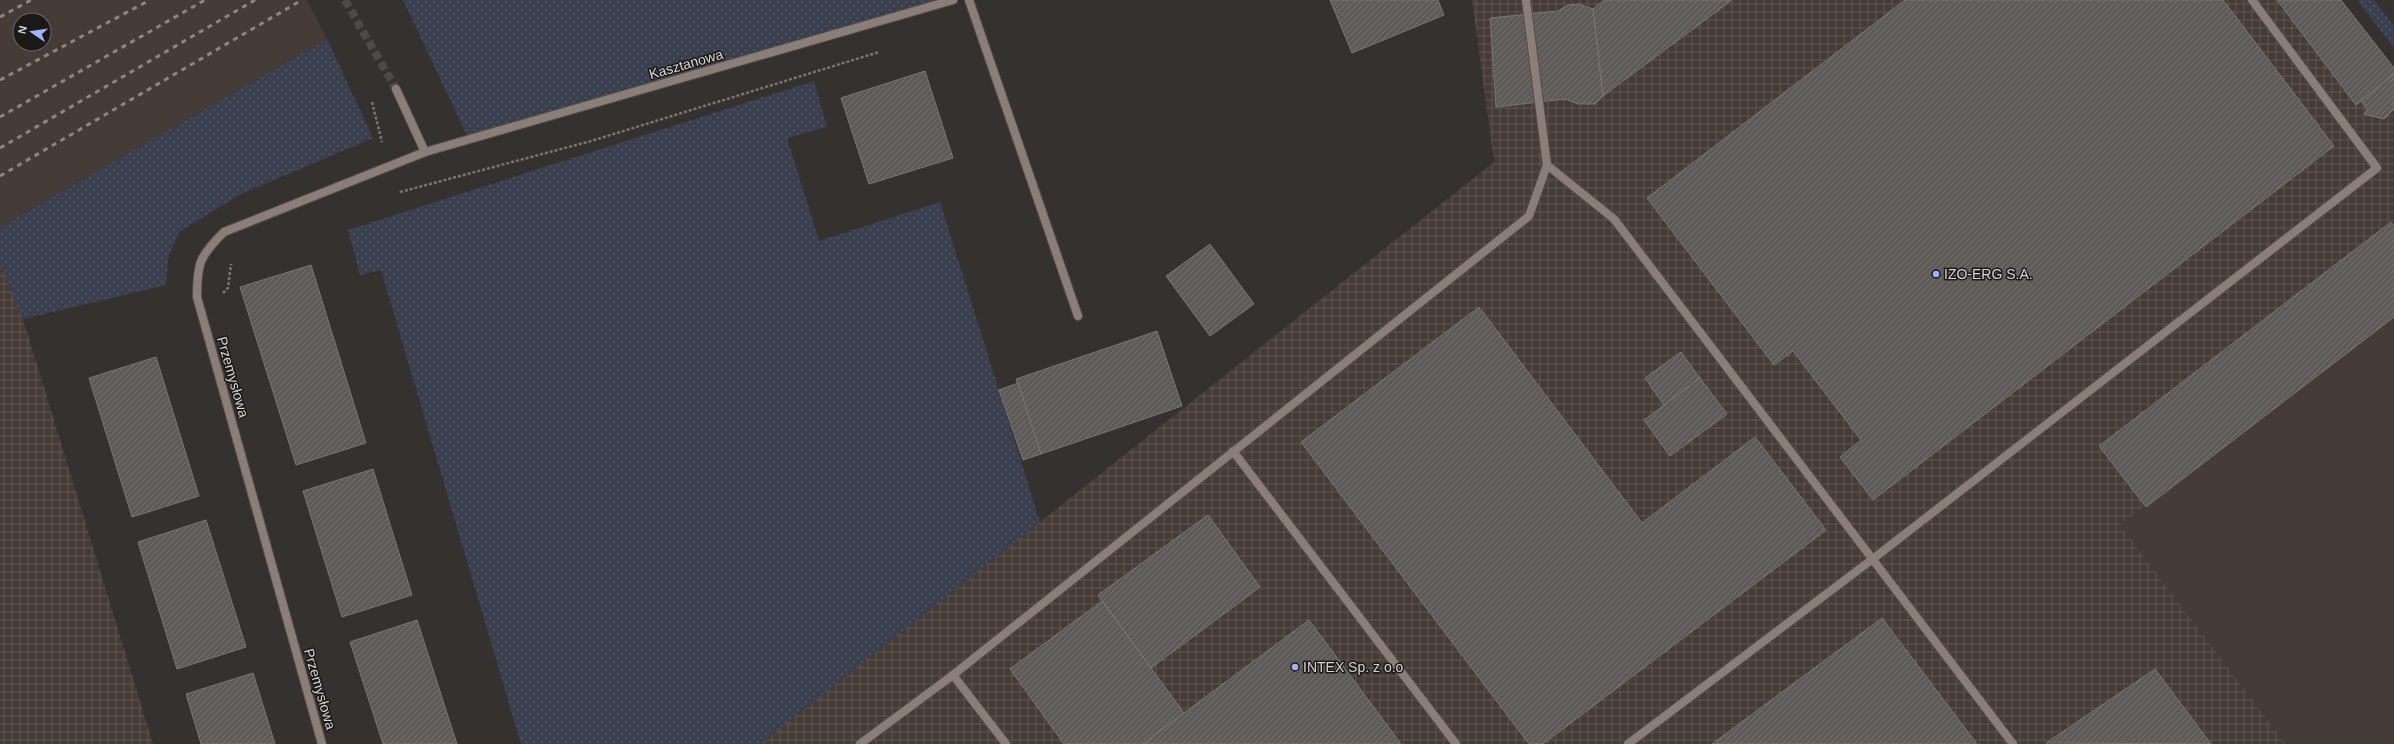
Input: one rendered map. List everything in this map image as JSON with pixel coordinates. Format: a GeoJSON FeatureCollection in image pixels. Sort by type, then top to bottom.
{"type":"FeatureCollection","features":[{"type":"Feature","properties":{"kind":"street","name":"Kasztanowa"},"geometry":{"type":"LineString","coordinates":[[425,152],[953,0]]}},
{"type":"Feature","properties":{"kind":"street"},"geometry":{"type":"LineString","coordinates":[[969,0],[1078,316]]}},
{"type":"Feature","properties":{"kind":"street"},"geometry":{"type":"LineString","coordinates":[[860,744],[953,674],[1529,216],[1547,165],[1526,0]]}},
{"type":"Feature","properties":{"kind":"street"},"geometry":{"type":"LineString","coordinates":[[1628,744],[1874,558],[2377,168],[2252,0]]}},
{"type":"Feature","properties":{"kind":"street"},"geometry":{"type":"LineString","coordinates":[[396,88],[425,152]]}},
{"type":"Feature","properties":{"kind":"street","name":"Przemysłowa"},"geometry":{"type":"LineString","coordinates":[[322,744],[197,297],[197,271],[207,249],[224,232],[425,152]]}},
{"type":"Feature","properties":{"kind":"street"},"geometry":{"type":"LineString","coordinates":[[1547,165],[1614,219],[1874,558],[2013,744]]}},
{"type":"Feature","properties":{"kind":"street"},"geometry":{"type":"LineString","coordinates":[[1233,451],[1456,744]]}},
{"type":"Feature","properties":{"kind":"street"},"geometry":{"type":"LineString","coordinates":[[953,674],[1006,744]]}},
{"type":"Feature","properties":{"kind":"path"},"geometry":{"type":"LineString","coordinates":[[399,192],[592,141],[879,52]]}},
{"type":"Feature","properties":{"kind":"path"},"geometry":{"type":"LineString","coordinates":[[371,100],[382,142]]}},
{"type":"Feature","properties":{"kind":"shaded area"},"geometry":{"type":"Polygon","coordinates":[[[0,0],[307,0],[327,39],[0,227],[0,0]]]}},
{"type":"Feature","properties":{"kind":"shaded area"},"geometry":{"type":"Polygon","coordinates":[[[403,0],[953,0],[469,140],[403,0]]]}},
{"type":"Feature","properties":{"kind":"shaded area"},"geometry":{"type":"Polygon","coordinates":[[[1472,0],[2325,0],[2394,84],[2394,317],[2120,525],[2286,744],[760,744],[1494,162],[1472,0]]]}},
{"type":"Feature","properties":{"kind":"shaded area"},"geometry":{"type":"Polygon","coordinates":[[[2357,0],[2374,0],[2394,26],[2394,48],[2357,0]]]}},
{"type":"Feature","properties":{"kind":"shaded area"},"geometry":{"type":"Polygon","coordinates":[[[327,39],[373,138],[241,194],[179,232],[168,258],[166,285],[23,319],[0,263],[0,227],[327,39]]]}},
{"type":"Feature","properties":{"kind":"shaded area"},"geometry":{"type":"Polygon","coordinates":[[[814,81],[827,127],[787,138],[819,241],[940,202],[1040,522],[760,744],[521,744],[381,270],[360,275],[348,230],[814,81]]]}},
{"type":"Feature","properties":{"kind":"shaded area"},"geometry":{"type":"Polygon","coordinates":[[[0,263],[23,319],[153,744],[0,744],[0,263]]]}},
{"type":"Feature","properties":{"kind":"shaded area"},"geometry":{"type":"Polygon","coordinates":[[[2394,317],[2394,744],[2286,744],[2120,525],[2394,317]]]}},
{"type":"Feature","properties":{"kind":"building"},"geometry":{"type":"Polygon","coordinates":[[[1330,0],[1438,0],[1444,15],[1352,53],[1330,0]]]}},
{"type":"Feature","properties":{"kind":"building"},"geometry":{"type":"Polygon","coordinates":[[[1604,0],[1732,0],[1603,96],[1593,9],[1604,0]]]}},
{"type":"Feature","properties":{"kind":"building","name":"IZO-ERG S.A."},"geometry":{"type":"Polygon","coordinates":[[[1905,0],[2223,0],[2334,146],[1873,500],[1840,457],[1861,440],[1793,351],[1774,365],[1647,198],[1905,0]]]}},
{"type":"Feature","properties":{"kind":"building"},"geometry":{"type":"Polygon","coordinates":[[[2277,0],[2341,0],[2394,68],[2394,74],[2356,105],[2277,0]]]}},
{"type":"Feature","properties":{"kind":"building"},"geometry":{"type":"Polygon","coordinates":[[[1579,4],[1593,9],[1603,96],[1595,104],[1578,104],[1565,99],[1496,107],[1490,18],[1558,11],[1568,5],[1579,4]]]}},
{"type":"Feature","properties":{"kind":"building"},"geometry":{"type":"Polygon","coordinates":[[[925,71],[953,158],[869,184],[841,98],[925,71]]]}},
{"type":"Feature","properties":{"kind":"building"},"geometry":{"type":"Polygon","coordinates":[[[2394,74],[2394,109],[2384,119],[2364,114],[2367,110],[2361,101],[2394,74]]]}},
{"type":"Feature","properties":{"kind":"building"},"geometry":{"type":"Polygon","coordinates":[[[2391,222],[2394,226],[2394,317],[2146,507],[2099,446],[2391,222]]]}},
{"type":"Feature","properties":{"kind":"building"},"geometry":{"type":"Polygon","coordinates":[[[1210,244],[1254,304],[1210,336],[1166,276],[1210,244]]]}},
{"type":"Feature","properties":{"kind":"building"},"geometry":{"type":"Polygon","coordinates":[[[311,265],[366,443],[296,465],[240,287],[311,265]]]}},
{"type":"Feature","properties":{"kind":"building"},"geometry":{"type":"Polygon","coordinates":[[[1479,307],[1642,523],[1755,437],[1826,530],[1543,744],[1529,744],[1301,442],[1479,307]]]}},
{"type":"Feature","properties":{"kind":"building"},"geometry":{"type":"Polygon","coordinates":[[[1157,331],[1182,406],[1041,454],[1016,379],[1157,331]]]}},
{"type":"Feature","properties":{"kind":"building"},"geometry":{"type":"Polygon","coordinates":[[[1681,352],[1700,378],[1664,405],[1645,378],[1681,352]]]}},
{"type":"Feature","properties":{"kind":"building"},"geometry":{"type":"Polygon","coordinates":[[[156,357],[199,496],[132,517],[89,378],[156,357]]]}},
{"type":"Feature","properties":{"kind":"building"},"geometry":{"type":"Polygon","coordinates":[[[1700,378],[1727,414],[1670,456],[1644,420],[1700,378]]]}},
{"type":"Feature","properties":{"kind":"building"},"geometry":{"type":"Polygon","coordinates":[[[1018,383],[1041,454],[1023,460],[999,390],[1018,383]]]}},
{"type":"Feature","properties":{"kind":"building"},"geometry":{"type":"Polygon","coordinates":[[[373,469],[412,595],[342,617],[303,491],[373,469]]]}},
{"type":"Feature","properties":{"kind":"building"},"geometry":{"type":"Polygon","coordinates":[[[1208,515],[1260,587],[1151,668],[1098,595],[1208,515]]]}},
{"type":"Feature","properties":{"kind":"building"},"geometry":{"type":"Polygon","coordinates":[[[206,520],[246,647],[177,669],[138,542],[206,520]]]}},
{"type":"Feature","properties":{"kind":"building"},"geometry":{"type":"Polygon","coordinates":[[[1102,601],[1184,713],[1143,744],[1064,744],[1010,669],[1102,601]]]}},
{"type":"Feature","properties":{"kind":"building"},"geometry":{"type":"Polygon","coordinates":[[[1882,618],[1977,744],[1712,744],[1882,618]]]}},
{"type":"Feature","properties":{"kind":"building"},"geometry":{"type":"Polygon","coordinates":[[[417,620],[457,744],[383,744],[350,642],[417,620]]]}},
{"type":"Feature","properties":{"kind":"building","name":"INTEX Sp. z o.o"},"geometry":{"type":"Polygon","coordinates":[[[1309,620],[1401,744],[1143,744],[1184,713],[1309,620]]]}},
{"type":"Feature","properties":{"kind":"building"},"geometry":{"type":"Polygon","coordinates":[[[2155,669],[2211,744],[2046,743],[2155,669]]]}},
{"type":"Feature","properties":{"kind":"building"},"geometry":{"type":"Polygon","coordinates":[[[253,673],[275,744],[201,744],[186,694],[253,673]]]}},
{"type":"Feature","properties":{"kind":"tunnel"},"geometry":{"type":"LineString","coordinates":[[345,0],[396,89]]}},
{"type":"Feature","properties":{"kind":"railway"},"geometry":{"type":"LineString","coordinates":[[0,17],[31,0]]}},
{"type":"Feature","properties":{"kind":"railway"},"geometry":{"type":"LineString","coordinates":[[0,80],[150,0]]}},
{"type":"Feature","properties":{"kind":"railway"},"geometry":{"type":"LineString","coordinates":[[0,117],[205,0]]}},
{"type":"Feature","properties":{"kind":"railway"},"geometry":{"type":"LineString","coordinates":[[0,148],[255,0]]}},
{"type":"Feature","properties":{"kind":"railway"},"geometry":{"type":"LineString","coordinates":[[0,176],[302,0]]}},
{"type":"Feature","properties":{"kind":"place","name":"IZO-ERG S.A."},"geometry":{"type":"Point","coordinates":[1936,274]}},
{"type":"Feature","properties":{"kind":"place","name":"INTEX Sp. z o.o"},"geometry":{"type":"Point","coordinates":[1295,667]}}]}
